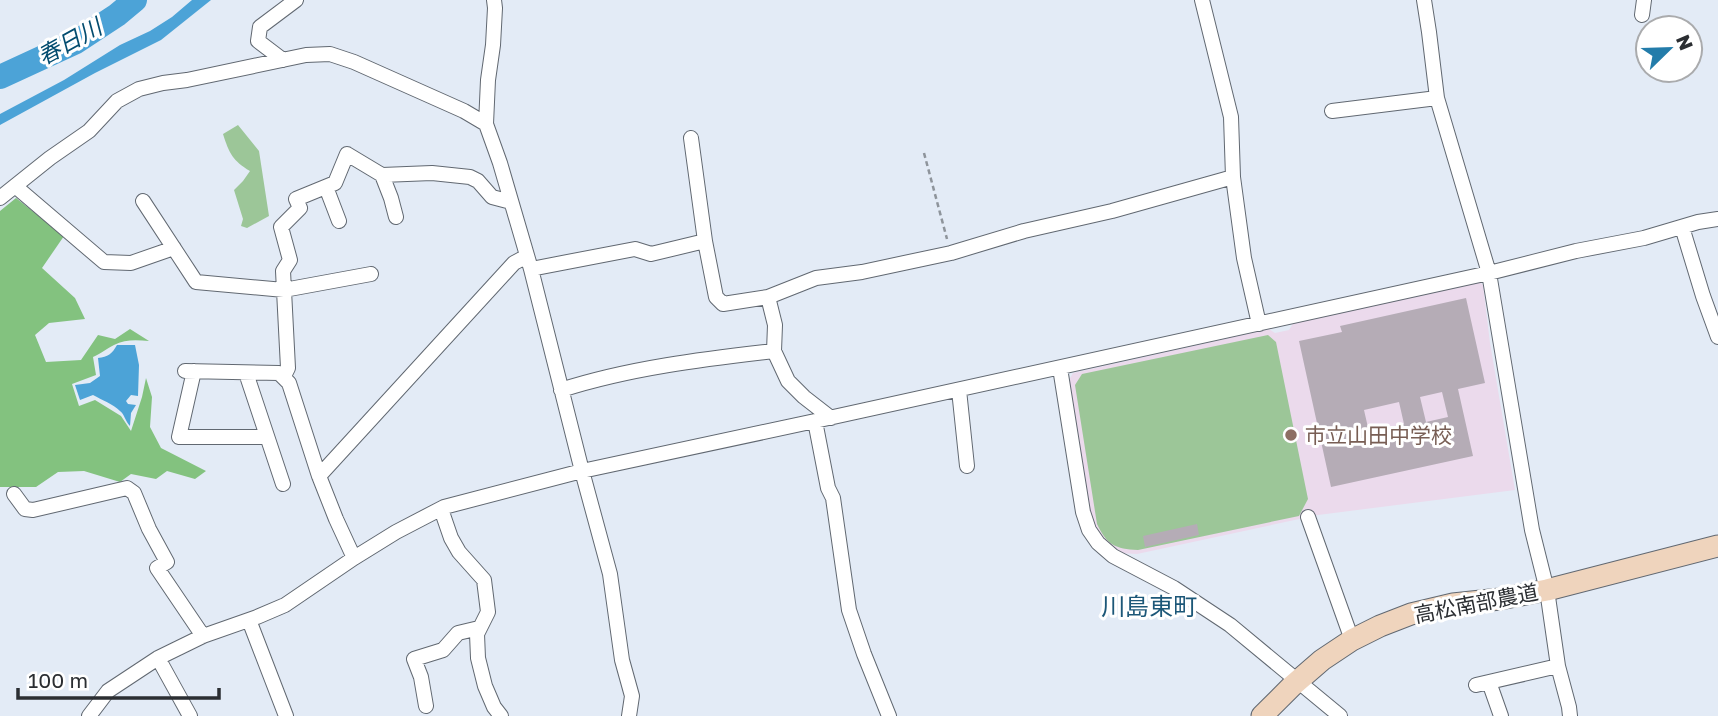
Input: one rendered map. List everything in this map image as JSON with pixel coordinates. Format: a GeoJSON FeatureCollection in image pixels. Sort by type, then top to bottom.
{"type":"FeatureCollection","features":[{"type":"Feature","properties":{"kind":"street"},"geometry":{"type":"LineString","coordinates":[[283,60],[258,41],[260,27],[296,0]]}},
{"type":"Feature","properties":{"kind":"street"},"geometry":{"type":"LineString","coordinates":[[494,0],[486,124],[529,262],[610,574],[622,660],[632,696],[629,716]]}},
{"type":"Feature","properties":{"kind":"street"},"geometry":{"type":"LineString","coordinates":[[1202,0],[1231,117],[1233,177],[1244,258],[1259,324]]}},
{"type":"Feature","properties":{"kind":"street"},"geometry":{"type":"LineString","coordinates":[[1424,0],[1437,98],[1489,273],[1532,530],[1548,590],[1558,666],[1570,716]]}},
{"type":"Feature","properties":{"kind":"street"},"geometry":{"type":"LineString","coordinates":[[0,198],[89,131],[117,101],[139,89],[306,55],[330,54],[342,58],[464,111],[486,124]]}},
{"type":"Feature","properties":{"kind":"street"},"geometry":{"type":"LineString","coordinates":[[1332,111],[1437,98]]}},
{"type":"Feature","properties":{"kind":"street"},"geometry":{"type":"LineString","coordinates":[[691,138],[705,241],[716,297],[723,304],[768,297],[817,278],[862,272],[951,253],[1024,230],[1112,211],[1233,177]]}},
{"type":"Feature","properties":{"kind":"street"},"geometry":{"type":"LineString","coordinates":[[284,376],[288,368],[283,271],[290,260],[281,227],[300,208],[296,199],[335,183],[347,154],[382,175],[432,173],[470,177],[478,181],[492,197],[511,202]]}},
{"type":"Feature","properties":{"kind":"street"},"geometry":{"type":"LineString","coordinates":[[382,175],[396,216]]}},
{"type":"Feature","properties":{"kind":"street"},"geometry":{"type":"LineString","coordinates":[[15,186],[104,261],[131,263],[174,248]]}},
{"type":"Feature","properties":{"kind":"street"},"geometry":{"type":"LineString","coordinates":[[326,187],[340,221]]}},
{"type":"Feature","properties":{"kind":"street"},"geometry":{"type":"LineString","coordinates":[[143,201],[196,282],[284,290],[371,274]]}},
{"type":"Feature","properties":{"kind":"street"},"geometry":{"type":"LineString","coordinates":[[89,716],[108,691],[158,658],[202,636],[285,605],[354,558],[440,509],[582,471],[1489,273],[1718,219]]}},
{"type":"Feature","properties":{"kind":"street"},"geometry":{"type":"LineString","coordinates":[[1682,227],[1718,337]]}},
{"type":"Feature","properties":{"kind":"street"},"geometry":{"type":"LineString","coordinates":[[319,476],[514,263],[635,249],[651,254],[705,241]]}},
{"type":"Feature","properties":{"kind":"street"},"geometry":{"type":"LineString","coordinates":[[768,297],[775,325],[774,351],[788,381],[831,418]]}},
{"type":"Feature","properties":{"kind":"street"},"geometry":{"type":"LineString","coordinates":[[561,390],[588,381],[633,372],[774,351]]}},
{"type":"Feature","properties":{"kind":"street"},"geometry":{"type":"LineString","coordinates":[[1060,368],[1083,512],[1089,530],[1098,543],[1113,556],[1174,588],[1230,625],[1340,716]]}},
{"type":"Feature","properties":{"kind":"street"},"geometry":{"type":"LineString","coordinates":[[266,437],[178,436],[190,371],[279,373],[284,376],[289,383],[319,476],[354,558]]}},
{"type":"Feature","properties":{"kind":"street"},"geometry":{"type":"LineString","coordinates":[[246,373],[283,484]]}},
{"type":"Feature","properties":{"kind":"street"},"geometry":{"type":"LineString","coordinates":[[959,390],[967,466]]}},
{"type":"Feature","properties":{"kind":"street"},"geometry":{"type":"LineString","coordinates":[[815,421],[828,488],[833,498],[849,610],[889,716]]}},
{"type":"Feature","properties":{"kind":"street"},"geometry":{"type":"LineString","coordinates":[[14,494],[25,509],[33,510],[127,488],[134,493],[167,562],[157,568],[202,636]]}},
{"type":"Feature","properties":{"kind":"street"},"geometry":{"type":"LineString","coordinates":[[440,509],[459,552],[484,580],[488,612],[477,635],[480,667],[485,686],[500,716]]}},
{"type":"Feature","properties":{"kind":"street"},"geometry":{"type":"LineString","coordinates":[[1308,517],[1352,640]]}},
{"type":"Feature","properties":{"kind":"street","name":"高松南部農道"},"geometry":{"type":"LineString","coordinates":[[1262,716],[1322,660],[1352,640],[1411,614],[1453,604],[1548,590],[1718,546]]}},
{"type":"Feature","properties":{"kind":"street"},"geometry":{"type":"LineString","coordinates":[[249,620],[286,716]]}},
{"type":"Feature","properties":{"kind":"street"},"geometry":{"type":"LineString","coordinates":[[426,706],[421,677],[414,659],[443,650],[458,633],[479,628]]}},
{"type":"Feature","properties":{"kind":"street"},"geometry":{"type":"LineString","coordinates":[[158,658],[190,716]]}},
{"type":"Feature","properties":{"kind":"street"},"geometry":{"type":"LineString","coordinates":[[1501,716],[1482,684],[1558,666]]}},
{"type":"Feature","properties":{"kind":"path"},"geometry":{"type":"LineString","coordinates":[[924,153],[951,253]]}},
{"type":"Feature","properties":{"kind":"shaded area","name":"市立山田中学校"},"geometry":{"type":"Polygon","coordinates":[[[1476,279],[1483,285],[1515,490],[1318,515],[1137,554],[1119,553],[1102,542],[1092,527],[1087,505],[1069,380],[1073,373],[1269,329],[1275,333],[1289,330],[1294,322],[1476,279]]]}},
{"type":"Feature","properties":{"kind":"green space"},"geometry":{"type":"Polygon","coordinates":[[[238,125],[259,151],[269,216],[247,228],[241,226],[243,219],[234,190],[250,171],[232,156],[223,134],[238,125]]]}},
{"type":"Feature","properties":{"kind":"green space"},"geometry":{"type":"Polygon","coordinates":[[[16,198],[64,236],[42,268],[75,298],[85,319],[49,323],[35,335],[46,362],[81,360],[98,335],[115,339],[130,329],[149,341],[122,342],[93,357],[96,375],[72,384],[79,406],[95,400],[121,416],[131,431],[146,378],[152,397],[150,427],[161,448],[206,471],[195,479],[167,471],[156,479],[131,474],[120,482],[84,471],[58,472],[36,487],[0,487],[0,211],[16,198]]]}},
{"type":"Feature","properties":{"kind":"green space"},"geometry":{"type":"Polygon","coordinates":[[[1268,335],[1276,342],[1308,499],[1299,516],[1138,550],[1123,548],[1108,541],[1097,524],[1075,385],[1082,374],[1268,335]]]}},
{"type":"Feature","properties":{"kind":"water"},"geometry":{"type":"Polygon","coordinates":[[[192,0],[211,0],[161,40],[0,125],[0,114],[64,80],[120,45],[150,31],[192,0]]]}},
{"type":"Feature","properties":{"kind":"water"},"geometry":{"type":"Polygon","coordinates":[[[117,345],[135,345],[139,365],[138,396],[131,395],[126,401],[136,405],[131,413],[130,426],[122,413],[107,402],[93,395],[80,400],[75,385],[90,383],[100,376],[98,358],[109,354],[117,345]]]}},
{"type":"Feature","properties":{"kind":"building"},"geometry":{"type":"Polygon","coordinates":[[[1466,298],[1485,383],[1458,389],[1473,456],[1331,487],[1299,341],[1342,332],[1340,326],[1466,298]],[[1442,392],[1420,397],[1426,422],[1448,417],[1442,392]],[[1399,402],[1364,410],[1369,432],[1404,424],[1399,402]]]}},
{"type":"Feature","properties":{"kind":"building"},"geometry":{"type":"Polygon","coordinates":[[[1197,524],[1199,535],[1145,547],[1143,536],[1197,524]]]}},
{"type":"Feature","properties":{"kind":"waterway","name":"春日川"},"geometry":{"type":"LineString","coordinates":[[0,77],[76,42],[135,0]]}},
{"type":"Feature","properties":{"kind":"place","name":"市立山田中学校"},"geometry":{"type":"Point","coordinates":[1291,435]}},
{"type":"Feature","properties":{"kind":"district","name":"川島東町"},"geometry":{"type":"Point","coordinates":[1149,605]}}]}
